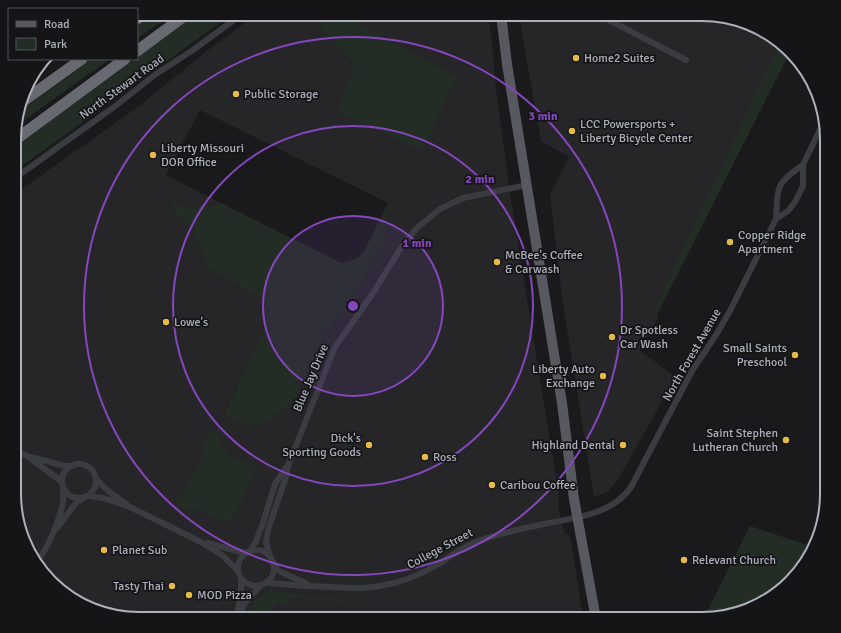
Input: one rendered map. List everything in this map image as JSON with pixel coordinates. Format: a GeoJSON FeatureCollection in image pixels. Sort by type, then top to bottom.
{"type":"FeatureCollection","features":[{"type":"Feature","properties":{"kind":"highway"},"geometry":{"type":"LineString","coordinates":[[138,49],[177,21]]}},
{"type":"Feature","properties":{"kind":"highway"},"geometry":{"type":"LineString","coordinates":[[29,97],[81,60]]}},
{"type":"Feature","properties":{"kind":"highway"},"geometry":{"type":"LineString","coordinates":[[21,135],[124,60]]}},
{"type":"Feature","properties":{"kind":"main road"},"geometry":{"type":"LineString","coordinates":[[502,21],[507,64],[560,389],[574,499],[595,612]]}},
{"type":"Feature","properties":{"kind":"street","name":"North Stewart Road"},"geometry":{"type":"LineString","coordinates":[[21,174],[114,107],[156,74],[193,50],[232,21]]}},
{"type":"Feature","properties":{"kind":"street"},"geometry":{"type":"LineString","coordinates":[[611,21],[686,60]]}},
{"type":"Feature","properties":{"kind":"street","name":"North Forest Avenue"},"geometry":{"type":"LineString","coordinates":[[578,517],[612,505],[626,495],[631,488],[692,371],[730,311],[776,219],[777,193],[782,181],[803,164],[820,130]]}},
{"type":"Feature","properties":{"kind":"street","name":"North Forest Avenue"},"geometry":{"type":"LineString","coordinates":[[776,219],[788,212],[803,186],[803,164]]}},
{"type":"Feature","properties":{"kind":"street","name":"Blue Jay Drive"},"geometry":{"type":"LineString","coordinates":[[272,562],[266,542],[268,530],[285,480],[289,462],[335,347],[373,293],[404,244],[418,227],[440,209],[463,198],[527,185]]}},
{"type":"Feature","properties":{"kind":"street"},"geometry":{"type":"LineString","coordinates":[[21,453],[65,466],[81,464],[87,466],[95,474],[97,480],[107,490],[116,495],[130,507]]}},
{"type":"Feature","properties":{"kind":"street"},"geometry":{"type":"LineString","coordinates":[[27,456],[63,485],[66,492],[73,498],[103,498],[130,507],[199,541],[222,555],[238,571],[241,578],[241,595],[237,612]]}},
{"type":"Feature","properties":{"kind":"street","name":"Blue Jay Drive"},"geometry":{"type":"LineString","coordinates":[[247,552],[256,541],[275,484],[289,462]]}},
{"type":"Feature","properties":{"kind":"street"},"geometry":{"type":"LineString","coordinates":[[40,557],[53,532],[64,500],[63,485],[65,473],[72,466]]}},
{"type":"Feature","properties":{"kind":"street"},"geometry":{"type":"LineString","coordinates":[[53,532],[76,503],[95,489],[97,480]]}},
{"type":"Feature","properties":{"kind":"street","name":"College Street"},"geometry":{"type":"LineString","coordinates":[[263,584],[344,589],[380,586],[410,578],[436,566],[456,552],[476,542],[503,533],[578,517]]}},
{"type":"Feature","properties":{"kind":"street"},"geometry":{"type":"LineString","coordinates":[[199,541],[247,552],[256,550],[262,551],[267,554],[272,562],[272,575],[247,600],[240,612]]}},
{"type":"Feature","properties":{"kind":"street"},"geometry":{"type":"LineString","coordinates":[[238,571],[239,561],[247,552]]}},
{"type":"Feature","properties":{"kind":"street","name":"College Street"},"geometry":{"type":"LineString","coordinates":[[272,562],[279,571],[311,586]]}},
{"type":"Feature","properties":{"kind":"street"},"geometry":{"type":"LineString","coordinates":[[241,578],[250,584],[263,584]]}},
{"type":"Feature","properties":{"kind":"shaded area"},"geometry":{"type":"Polygon","coordinates":[[[247,21],[322,21],[320,28],[354,65],[422,151],[345,21],[489,21],[496,89],[511,199],[559,496],[558,507],[565,534],[570,536],[582,612],[131,612],[109,608],[80,596],[61,583],[45,566],[33,546],[27,532],[21,502],[21,190],[139,106],[212,47],[247,21]],[[200,110],[166,175],[221,203],[208,207],[182,207],[170,201],[171,210],[193,229],[208,269],[263,299],[269,308],[267,320],[224,414],[256,428],[297,397],[320,342],[363,281],[385,242],[388,203],[200,110]]]}},
{"type":"Feature","properties":{"kind":"shaded area"},"geometry":{"type":"Polygon","coordinates":[[[521,21],[710,21],[740,27],[761,37],[777,47],[656,305],[658,318],[639,350],[676,377],[620,476],[609,491],[594,497],[562,298],[550,195],[569,157],[541,141],[521,21]]]}},
{"type":"Feature","properties":{"kind":"shaded area"},"geometry":{"type":"Polygon","coordinates":[[[708,610],[719,611],[710,612],[694,612],[708,610]]]}},
{"type":"Feature","properties":{"kind":"green space"},"geometry":{"type":"Polygon","coordinates":[[[144,21],[162,21],[138,38],[138,25],[144,21]]]}},
{"type":"Feature","properties":{"kind":"green space"},"geometry":{"type":"Polygon","coordinates":[[[187,21],[222,21],[21,167],[21,142],[134,60],[138,60],[138,56],[187,21]]]}},
{"type":"Feature","properties":{"kind":"green space"},"geometry":{"type":"Polygon","coordinates":[[[322,21],[353,21],[457,77],[422,151],[338,111],[354,65],[320,28],[322,21]]]}},
{"type":"Feature","properties":{"kind":"green space"},"geometry":{"type":"Polygon","coordinates":[[[777,47],[787,58],[657,315],[656,305],[777,47]]]}},
{"type":"Feature","properties":{"kind":"green space"},"geometry":{"type":"Polygon","coordinates":[[[91,60],[109,60],[22,122],[25,107],[91,60]]]}},
{"type":"Feature","properties":{"kind":"green space"},"geometry":{"type":"Polygon","coordinates":[[[170,200],[182,207],[208,207],[221,203],[341,263],[354,260],[363,253],[388,203],[385,242],[363,281],[320,342],[297,397],[285,408],[256,428],[224,415],[267,320],[269,308],[263,299],[208,269],[193,229],[171,210],[170,200]]]}},
{"type":"Feature","properties":{"kind":"green space"},"geometry":{"type":"Polygon","coordinates":[[[220,427],[219,440],[229,456],[257,467],[236,514],[225,523],[192,508],[177,506],[176,496],[181,498],[205,452],[200,449],[208,436],[220,427]]]}},
{"type":"Feature","properties":{"kind":"green space"},"geometry":{"type":"Polygon","coordinates":[[[750,526],[807,545],[812,535],[808,546],[791,572],[774,588],[740,606],[719,611],[708,610],[750,526]]]}},
{"type":"Feature","properties":{"kind":"green space"},"geometry":{"type":"Polygon","coordinates":[[[271,591],[317,597],[349,599],[367,598],[368,601],[334,602],[288,597],[287,605],[284,606],[277,602],[272,612],[251,612],[258,598],[271,591]]]}},
{"type":"Feature","properties":{"kind":"place","name":"Home2 Suites"},"geometry":{"type":"Point","coordinates":[576,58]}},
{"type":"Feature","properties":{"kind":"place","name":"Public Storage"},"geometry":{"type":"Point","coordinates":[236,94]}},
{"type":"Feature","properties":{"kind":"place","name":"LCC Powersports + Liberty Bicycle Center"},"geometry":{"type":"Point","coordinates":[572,131]}},
{"type":"Feature","properties":{"kind":"place","name":"Liberty Missouri DOR Office"},"geometry":{"type":"Point","coordinates":[153,155]}},
{"type":"Feature","properties":{"kind":"place","name":"Copper Ridge Apartment"},"geometry":{"type":"Point","coordinates":[730,242]}},
{"type":"Feature","properties":{"kind":"place","name":"McBee's Coffee & Carwash"},"geometry":{"type":"Point","coordinates":[497,262]}},
{"type":"Feature","properties":{"kind":"place","name":"Lowe's"},"geometry":{"type":"Point","coordinates":[166,322]}},
{"type":"Feature","properties":{"kind":"place","name":"Dr Spotless Car Wash"},"geometry":{"type":"Point","coordinates":[612,337]}},
{"type":"Feature","properties":{"kind":"place","name":"Small Saints Preschool"},"geometry":{"type":"Point","coordinates":[795,355]}},
{"type":"Feature","properties":{"kind":"place","name":"Liberty Auto Exchange"},"geometry":{"type":"Point","coordinates":[603,376]}},
{"type":"Feature","properties":{"kind":"place","name":"Saint Stephen Lutheran Church"},"geometry":{"type":"Point","coordinates":[786,440]}},
{"type":"Feature","properties":{"kind":"place","name":"Dick's Sporting Goods"},"geometry":{"type":"Point","coordinates":[369,445]}},
{"type":"Feature","properties":{"kind":"place","name":"Highland Dental"},"geometry":{"type":"Point","coordinates":[623,445]}},
{"type":"Feature","properties":{"kind":"place","name":"Ross"},"geometry":{"type":"Point","coordinates":[425,457]}},
{"type":"Feature","properties":{"kind":"place","name":"Caribou Coffee"},"geometry":{"type":"Point","coordinates":[492,485]}},
{"type":"Feature","properties":{"kind":"place","name":"Planet Sub"},"geometry":{"type":"Point","coordinates":[104,550]}},
{"type":"Feature","properties":{"kind":"place","name":"Relevant Church"},"geometry":{"type":"Point","coordinates":[684,560]}},
{"type":"Feature","properties":{"kind":"place","name":"Tasty Thai"},"geometry":{"type":"Point","coordinates":[172,586]}},
{"type":"Feature","properties":{"kind":"place","name":"MOD Pizza"},"geometry":{"type":"Point","coordinates":[189,595]}}]}
